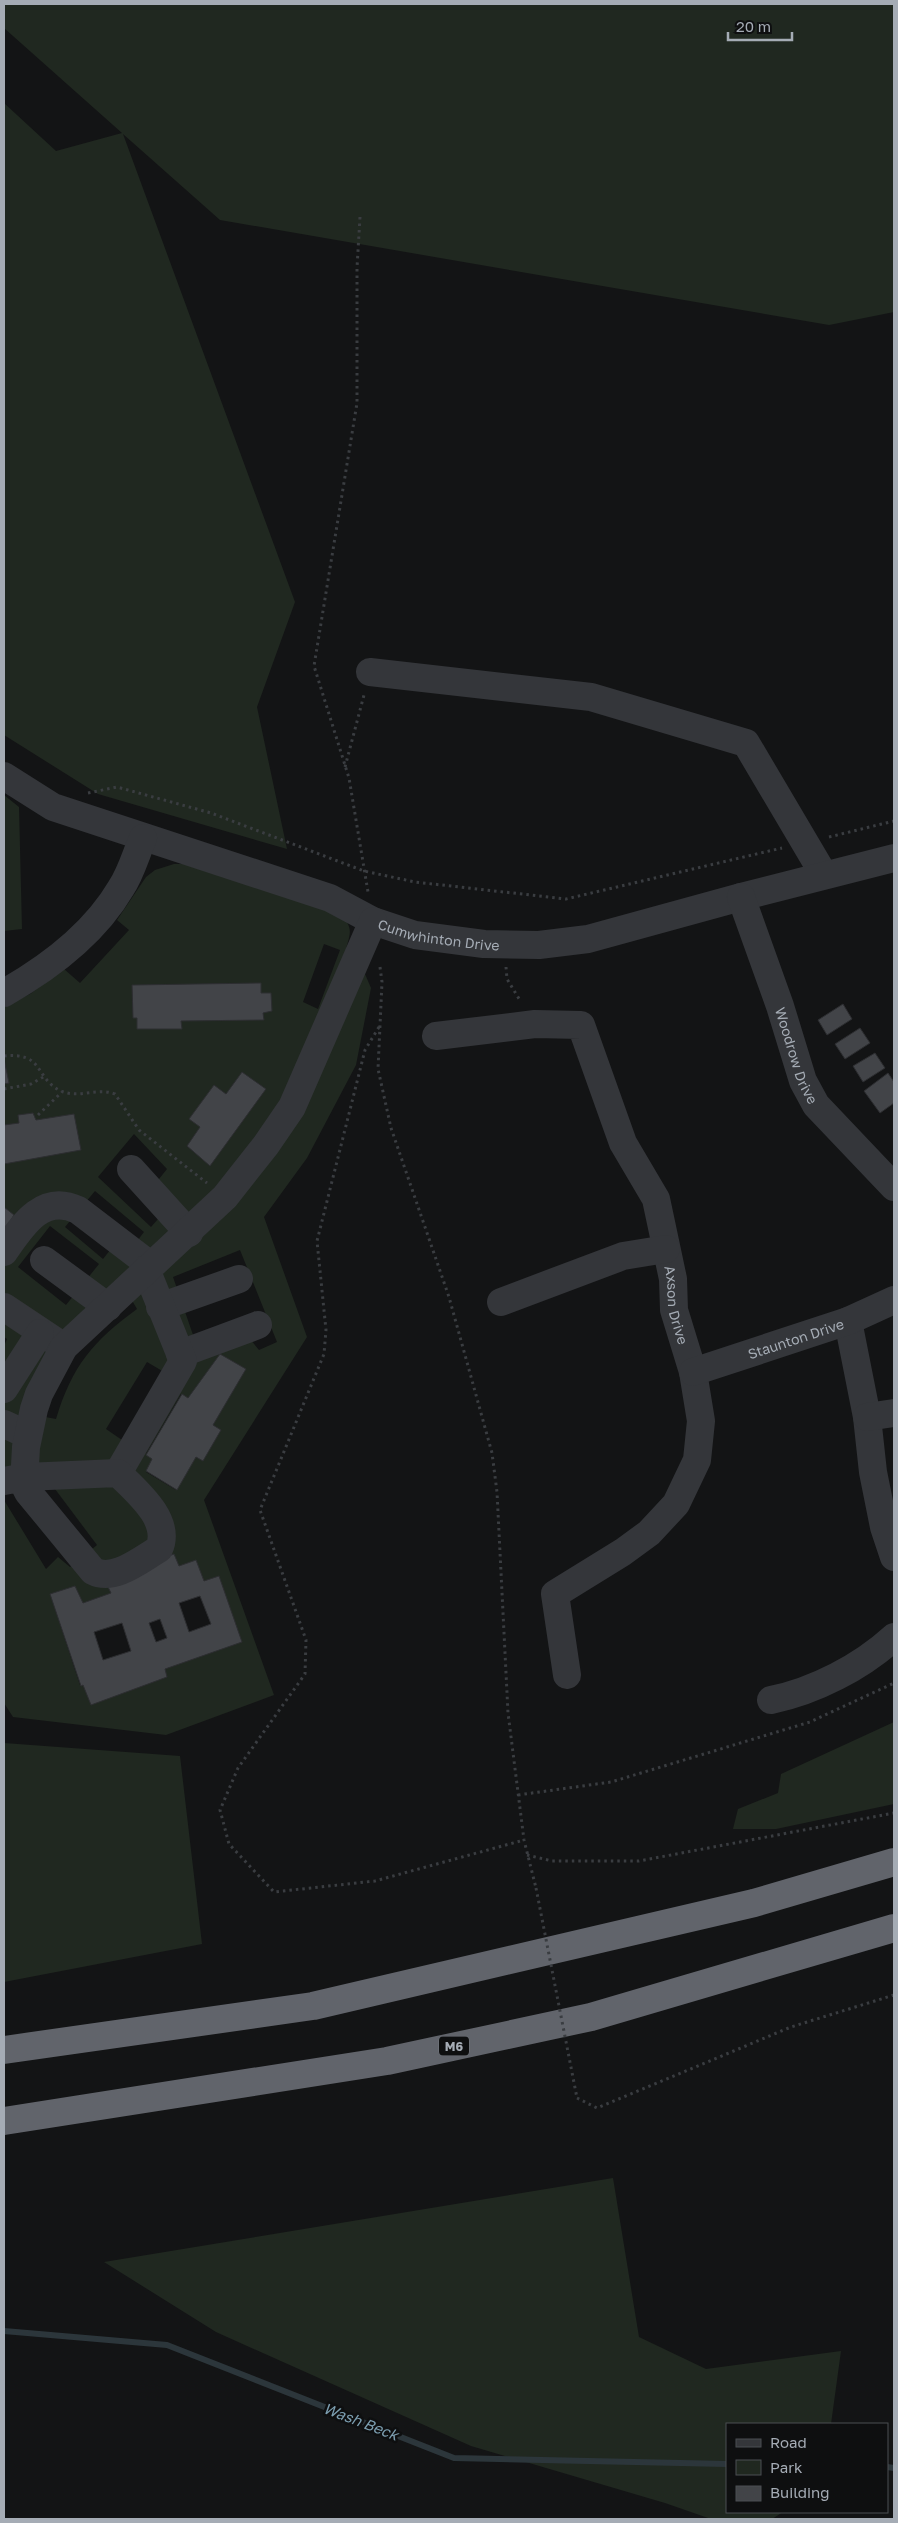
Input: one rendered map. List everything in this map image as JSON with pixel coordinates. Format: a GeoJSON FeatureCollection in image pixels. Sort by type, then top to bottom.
{"type":"FeatureCollection","features":[{"type":"Feature","properties":{"kind":"highway"},"geometry":{"type":"LineString","coordinates":[[4,2050],[313,2006],[754,1903],[894,1862]]}},
{"type":"Feature","properties":{"kind":"highway","name":"M6"},"geometry":{"type":"LineString","coordinates":[[4,2121],[387,2061],[582,2019],[894,1928]]}},
{"type":"Feature","properties":{"kind":"street"},"geometry":{"type":"LineString","coordinates":[[370,672],[591,696],[746,743],[824,875]]}},
{"type":"Feature","properties":{"kind":"street","name":"Cumwhinton Drive"},"geometry":{"type":"LineString","coordinates":[[4,776],[53,807],[330,898],[373,921],[415,936],[504,944],[539,945],[588,939],[741,896],[894,858]]}},
{"type":"Feature","properties":{"kind":"street"},"geometry":{"type":"LineString","coordinates":[[4,992],[47,966],[102,917],[122,887],[143,838]]}},
{"type":"Feature","properties":{"kind":"street","name":"Woodrow Drive"},"geometry":{"type":"LineString","coordinates":[[741,896],[803,1081],[816,1105],[894,1187]]}},
{"type":"Feature","properties":{"kind":"street"},"geometry":{"type":"LineString","coordinates":[[14,1479],[39,1394],[64,1347],[225,1197],[266,1145],[292,1107],[373,921]]}},
{"type":"Feature","properties":{"kind":"street","name":"Axson Drive"},"geometry":{"type":"LineString","coordinates":[[436,1036],[535,1024],[581,1025],[623,1143],[656,1199],[673,1279],[674,1310],[694,1372],[701,1421],[697,1460],[676,1504],[649,1533],[630,1548],[555,1594],[567,1675]]}},
{"type":"Feature","properties":{"kind":"street"},"geometry":{"type":"LineString","coordinates":[[131,1169],[189,1232]]}},
{"type":"Feature","properties":{"kind":"street"},"geometry":{"type":"LineString","coordinates":[[4,1252],[38,1210],[48,1206],[68,1205],[78,1210],[148,1267],[160,1307],[183,1361],[118,1473]]}},
{"type":"Feature","properties":{"kind":"street"},"geometry":{"type":"LineString","coordinates":[[501,1302],[623,1256],[666,1249]]}},
{"type":"Feature","properties":{"kind":"street"},"geometry":{"type":"LineString","coordinates":[[44,1260],[108,1307]]}},
{"type":"Feature","properties":{"kind":"street"},"geometry":{"type":"LineString","coordinates":[[160,1307],[239,1279]]}},
{"type":"Feature","properties":{"kind":"street","name":"Staunton Drive"},"geometry":{"type":"LineString","coordinates":[[694,1372],[848,1321],[894,1300]]}},
{"type":"Feature","properties":{"kind":"street"},"geometry":{"type":"LineString","coordinates":[[4,1307],[64,1347]]}},
{"type":"Feature","properties":{"kind":"street"},"geometry":{"type":"LineString","coordinates":[[848,1321],[867,1417],[875,1481],[884,1527],[894,1558]]}},
{"type":"Feature","properties":{"kind":"street"},"geometry":{"type":"LineString","coordinates":[[180,1354],[258,1325]]}},
{"type":"Feature","properties":{"kind":"street"},"geometry":{"type":"LineString","coordinates":[[4,1389],[40,1332]]}},
{"type":"Feature","properties":{"kind":"street"},"geometry":{"type":"LineString","coordinates":[[867,1417],[894,1413]]}},
{"type":"Feature","properties":{"kind":"street"},"geometry":{"type":"LineString","coordinates":[[4,1424],[28,1436]]}},
{"type":"Feature","properties":{"kind":"street"},"geometry":{"type":"LineString","coordinates":[[118,1473],[152,1508],[159,1523],[161,1544],[159,1549],[120,1571],[105,1575],[93,1571],[28,1492],[24,1484],[14,1479],[118,1473]]}},
{"type":"Feature","properties":{"kind":"street"},"geometry":{"type":"LineString","coordinates":[[772,1700],[795,1696],[825,1681],[878,1652],[894,1637]]}},
{"type":"Feature","properties":{"kind":"path"},"geometry":{"type":"LineString","coordinates":[[360,217],[357,268],[357,403],[314,666],[345,767],[373,921]]}},
{"type":"Feature","properties":{"kind":"path"},"geometry":{"type":"LineString","coordinates":[[345,767],[370,672]]}},
{"type":"Feature","properties":{"kind":"path"},"geometry":{"type":"LineString","coordinates":[[81,794],[117,787],[211,813],[364,871],[415,882],[566,899],[894,822]]}},
{"type":"Feature","properties":{"kind":"path"},"geometry":{"type":"LineString","coordinates":[[504,944],[507,979],[535,1024]]}},
{"type":"Feature","properties":{"kind":"path"},"geometry":{"type":"LineString","coordinates":[[379,964],[382,982],[378,1069],[392,1128],[449,1297],[492,1453],[497,1492],[508,1713],[518,1795],[524,1840],[536,1888],[577,2098],[596,2108],[791,2027],[894,1994]]}},
{"type":"Feature","properties":{"kind":"path"},"geometry":{"type":"LineString","coordinates":[[380,1026],[366,1050],[317,1241],[326,1330],[324,1354],[260,1510],[306,1640],[305,1674],[238,1768],[220,1810],[229,1844],[274,1892],[375,1881],[524,1840]]}},
{"type":"Feature","properties":{"kind":"path"},"geometry":{"type":"LineString","coordinates":[[4,1056],[28,1058],[51,1084],[62,1091],[74,1095],[97,1090],[115,1094],[139,1130],[225,1197]]}},
{"type":"Feature","properties":{"kind":"path"},"geometry":{"type":"LineString","coordinates":[[4,1090],[31,1084],[45,1076]]}},
{"type":"Feature","properties":{"kind":"path"},"geometry":{"type":"LineString","coordinates":[[38,1115],[62,1091]]}},
{"type":"Feature","properties":{"kind":"path"},"geometry":{"type":"LineString","coordinates":[[518,1795],[611,1782],[810,1722],[894,1683]]}},
{"type":"Feature","properties":{"kind":"path"},"geometry":{"type":"LineString","coordinates":[[527,1855],[552,1861],[639,1861],[894,1813]]}},
{"type":"Feature","properties":{"kind":"green space"},"geometry":{"type":"Polygon","coordinates":[[[4,4],[894,4],[894,312],[829,325],[220,220],[123,134],[295,602],[257,707],[287,849],[98,794],[4,735],[4,103],[56,151],[122,133],[4,28],[4,4]]]}},
{"type":"Feature","properties":{"kind":"green space"},"geometry":{"type":"Polygon","coordinates":[[[4,795],[19,807],[22,929],[4,931],[4,795]]]}},
{"type":"Feature","properties":{"kind":"green space"},"geometry":{"type":"Polygon","coordinates":[[[174,864],[192,864],[340,913],[350,930],[346,949],[362,967],[371,988],[356,1065],[307,1158],[264,1217],[307,1337],[204,1500],[274,1695],[166,1735],[13,1717],[4,1703],[4,1500],[46,1569],[58,1557],[70,1567],[97,1545],[55,1489],[16,1489],[4,1496],[4,1346],[7,1339],[4,1337],[4,1231],[14,1215],[4,1207],[4,1164],[81,1150],[74,1115],[36,1120],[33,1113],[18,1115],[19,1123],[4,1125],[4,1084],[9,1083],[4,1059],[4,1007],[30,994],[64,969],[80,983],[129,930],[117,920],[146,877],[155,870],[174,864]],[[324,944],[303,1002],[318,1009],[340,950],[324,944]],[[261,983],[132,985],[133,1018],[137,1018],[137,1029],[181,1029],[181,1021],[264,1019],[263,1013],[272,1011],[271,993],[261,993],[261,983]],[[242,1072],[226,1094],[214,1085],[200,1127],[187,1146],[210,1166],[266,1089],[242,1072]],[[134,1134],[98,1177],[151,1227],[172,1203],[155,1184],[167,1169],[134,1134]],[[95,1191],[65,1227],[103,1259],[122,1235],[134,1245],[144,1232],[95,1191]],[[50,1226],[18,1267],[66,1305],[99,1264],[50,1226]],[[240,1250],[173,1277],[201,1358],[250,1339],[259,1350],[277,1342],[240,1250]],[[130,1297],[77,1344],[40,1416],[56,1419],[69,1384],[86,1356],[108,1332],[137,1309],[130,1297]],[[220,1354],[188,1398],[181,1394],[146,1454],[152,1459],[146,1472],[176,1490],[196,1457],[203,1461],[221,1430],[213,1425],[246,1369],[220,1354]],[[147,1362],[106,1429],[122,1440],[164,1372],[147,1362]],[[179,1566],[108,1587],[111,1593],[83,1603],[75,1586],[50,1594],[80,1685],[83,1685],[91,1705],[167,1677],[165,1669],[242,1642],[219,1576],[204,1581],[179,1566]]]}},
{"type":"Feature","properties":{"kind":"green space"},"geometry":{"type":"Polygon","coordinates":[[[894,1722],[894,1804],[776,1829],[733,1829],[738,1809],[778,1793],[781,1774],[894,1722]]]}},
{"type":"Feature","properties":{"kind":"green space"},"geometry":{"type":"Polygon","coordinates":[[[4,1743],[180,1756],[202,1944],[4,1982],[4,1743]]]}},
{"type":"Feature","properties":{"kind":"green space"},"geometry":{"type":"Polygon","coordinates":[[[613,2178],[639,2337],[706,2369],[841,2351],[831,2423],[726,2423],[726,2513],[781,2513],[772,2519],[711,2519],[665,2503],[471,2446],[216,2332],[104,2262],[613,2178]]]}},
{"type":"Feature","properties":{"kind":"building"},"geometry":{"type":"Polygon","coordinates":[[[261,983],[261,993],[271,993],[272,1011],[263,1013],[264,1020],[181,1021],[182,1029],[137,1029],[137,1018],[133,1018],[132,985],[261,983]]]}},
{"type":"Feature","properties":{"kind":"building"},"geometry":{"type":"Polygon","coordinates":[[[843,1004],[852,1019],[827,1035],[818,1020],[843,1004]]]}},
{"type":"Feature","properties":{"kind":"building"},"geometry":{"type":"Polygon","coordinates":[[[860,1028],[870,1043],[845,1059],[835,1044],[860,1028]]]}},
{"type":"Feature","properties":{"kind":"building"},"geometry":{"type":"Polygon","coordinates":[[[875,1053],[885,1068],[863,1082],[853,1066],[875,1053]]]}},
{"type":"Feature","properties":{"kind":"building"},"geometry":{"type":"Polygon","coordinates":[[[4,1059],[9,1083],[4,1084],[4,1059]]]}},
{"type":"Feature","properties":{"kind":"building"},"geometry":{"type":"Polygon","coordinates":[[[242,1072],[266,1089],[210,1166],[187,1146],[200,1127],[189,1119],[214,1085],[226,1094],[242,1072]]]}},
{"type":"Feature","properties":{"kind":"building"},"geometry":{"type":"Polygon","coordinates":[[[888,1073],[894,1082],[894,1103],[880,1113],[864,1091],[888,1073]]]}},
{"type":"Feature","properties":{"kind":"building"},"geometry":{"type":"Polygon","coordinates":[[[33,1113],[36,1120],[74,1114],[81,1150],[4,1164],[4,1125],[19,1123],[18,1115],[33,1113]]]}},
{"type":"Feature","properties":{"kind":"building"},"geometry":{"type":"Polygon","coordinates":[[[4,1207],[14,1215],[4,1231],[4,1207]]]}},
{"type":"Feature","properties":{"kind":"building"},"geometry":{"type":"Polygon","coordinates":[[[220,1354],[246,1369],[213,1425],[221,1430],[203,1461],[196,1457],[177,1490],[146,1471],[152,1459],[146,1455],[182,1394],[188,1398],[220,1354]]]}},
{"type":"Feature","properties":{"kind":"building"},"geometry":{"type":"Polygon","coordinates":[[[174,1554],[179,1566],[196,1560],[204,1581],[219,1576],[242,1642],[165,1669],[167,1677],[91,1705],[83,1685],[81,1686],[50,1594],[75,1586],[83,1603],[111,1593],[108,1587],[136,1568],[174,1554]],[[200,1596],[179,1603],[189,1632],[211,1624],[200,1596]],[[160,1619],[149,1623],[156,1642],[167,1638],[160,1619]],[[122,1623],[94,1632],[103,1660],[131,1651],[122,1623]]]}},
{"type":"Feature","properties":{"kind":"waterway","name":"Wash Beck"},"geometry":{"type":"LineString","coordinates":[[4,2331],[167,2345],[454,2458],[726,2464]]}},
{"type":"Feature","properties":{"kind":"waterway","name":"Wash Beck"},"geometry":{"type":"LineString","coordinates":[[888,2467],[894,2468]]}}]}
